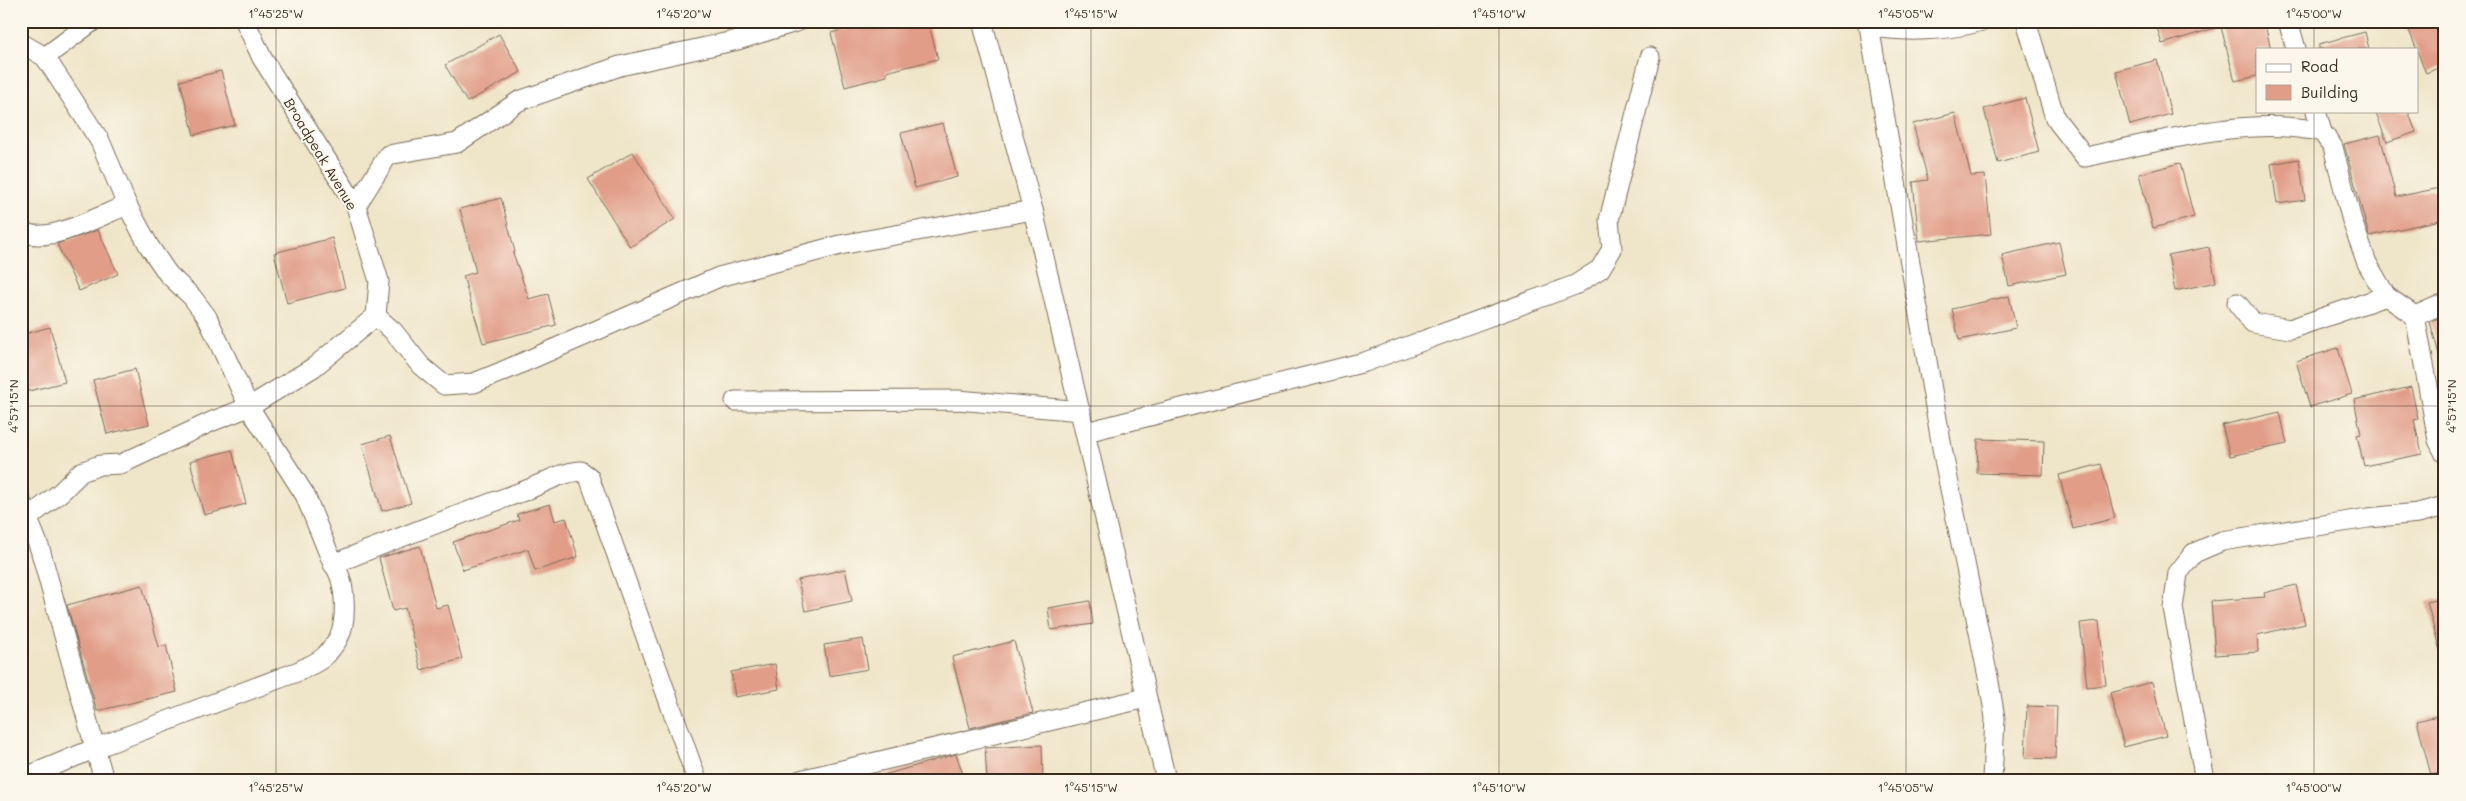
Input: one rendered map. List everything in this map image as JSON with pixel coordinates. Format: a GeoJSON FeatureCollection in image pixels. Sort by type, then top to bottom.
{"type":"FeatureCollection","features":[{"type":"Feature","properties":{"kind":"street"},"geometry":{"type":"LineString","coordinates":[[46,57],[93,21]]}},
{"type":"Feature","properties":{"kind":"street","name":"Broadpeak Avenue"},"geometry":{"type":"LineString","coordinates":[[245,21],[262,58],[356,206],[379,281],[376,316]]}},
{"type":"Feature","properties":{"kind":"street"},"geometry":{"type":"LineString","coordinates":[[356,206],[388,155],[458,143],[519,101],[620,66],[738,40],[799,21]]}},
{"type":"Feature","properties":{"kind":"street"},"geometry":{"type":"LineString","coordinates":[[982,21],[1033,210],[1166,780]]}},
{"type":"Feature","properties":{"kind":"street"},"geometry":{"type":"LineString","coordinates":[[1982,21],[1954,28],[1888,30],[1867,24],[1944,459],[1991,691],[1995,718],[1992,780]]}},
{"type":"Feature","properties":{"kind":"street"},"geometry":{"type":"LineString","coordinates":[[2026,21],[2055,118],[2084,157],[2236,128],[2295,126],[2322,132]]}},
{"type":"Feature","properties":{"kind":"street"},"geometry":{"type":"LineString","coordinates":[[2288,21],[2296,48]]}},
{"type":"Feature","properties":{"kind":"street"},"geometry":{"type":"LineString","coordinates":[[21,43],[46,57],[100,141],[127,204],[149,246],[168,274],[192,297],[207,317],[249,407],[305,495],[333,564],[340,572],[343,589],[343,615],[339,638],[324,656],[299,671],[96,748],[21,779]]}},
{"type":"Feature","properties":{"kind":"street"},"geometry":{"type":"LineString","coordinates":[[1086,432],[1365,362],[1575,285],[1600,269],[1612,249],[1609,220],[1650,57]]}},
{"type":"Feature","properties":{"kind":"street"},"geometry":{"type":"LineString","coordinates":[[2316,112],[2322,132],[2333,148],[2352,222],[2366,263],[2386,296],[2415,316],[2438,440],[2445,454]]}},
{"type":"Feature","properties":{"kind":"street"},"geometry":{"type":"LineString","coordinates":[[21,230],[26,234],[39,236],[53,235],[127,204]]}},
{"type":"Feature","properties":{"kind":"street"},"geometry":{"type":"LineString","coordinates":[[104,780],[40,549],[25,509],[61,492],[81,472],[100,465],[122,464],[213,421],[249,407],[314,368],[376,316],[393,331],[420,366],[444,385],[474,383],[602,330],[719,277],[840,245],[1033,210]]}},
{"type":"Feature","properties":{"kind":"street"},"geometry":{"type":"LineString","coordinates":[[2237,303],[2253,323],[2290,329],[2386,296]]}},
{"type":"Feature","properties":{"kind":"street"},"geometry":{"type":"LineString","coordinates":[[2415,316],[2445,303]]}},
{"type":"Feature","properties":{"kind":"street"},"geometry":{"type":"LineString","coordinates":[[735,401],[958,400],[1081,411]]}},
{"type":"Feature","properties":{"kind":"street"},"geometry":{"type":"LineString","coordinates":[[333,564],[482,504],[525,491],[567,472],[581,471],[589,478],[697,780]]}},
{"type":"Feature","properties":{"kind":"street"},"geometry":{"type":"LineString","coordinates":[[2205,780],[2173,608],[2178,573],[2194,553],[2222,541],[2368,518],[2418,514],[2445,506]]}},
{"type":"Feature","properties":{"kind":"street"},"geometry":{"type":"LineString","coordinates":[[800,780],[1146,698]]}},
{"type":"Feature","properties":{"kind":"building"},"geometry":{"type":"Polygon","coordinates":[[[876,21],[928,21],[938,59],[886,72],[887,76],[845,87],[831,33],[876,21]]]}},
{"type":"Feature","properties":{"kind":"building"},"geometry":{"type":"Polygon","coordinates":[[[2155,21],[2224,21],[2225,25],[2162,44],[2155,21]]]}},
{"type":"Feature","properties":{"kind":"building"},"geometry":{"type":"Polygon","coordinates":[[[2243,21],[2264,21],[2271,48],[2256,48],[2256,76],[2235,81],[2221,27],[2243,21]]]}},
{"type":"Feature","properties":{"kind":"building"},"geometry":{"type":"Polygon","coordinates":[[[2417,21],[2445,21],[2445,65],[2426,73],[2418,48],[2416,48],[2407,25],[2417,21]]]}},
{"type":"Feature","properties":{"kind":"building"},"geometry":{"type":"Polygon","coordinates":[[[2365,32],[2369,48],[2319,48],[2319,44],[2365,32]]]}},
{"type":"Feature","properties":{"kind":"building"},"geometry":{"type":"Polygon","coordinates":[[[499,34],[521,72],[467,102],[445,65],[499,34]]]}},
{"type":"Feature","properties":{"kind":"building"},"geometry":{"type":"Polygon","coordinates":[[[2157,60],[2171,114],[2130,125],[2116,71],[2157,60]]]}},
{"type":"Feature","properties":{"kind":"building"},"geometry":{"type":"Polygon","coordinates":[[[221,71],[235,125],[194,135],[180,81],[221,71]]]}},
{"type":"Feature","properties":{"kind":"building"},"geometry":{"type":"Polygon","coordinates":[[[2025,98],[2039,152],[1998,163],[1984,109],[2025,98]]]}},
{"type":"Feature","properties":{"kind":"building"},"geometry":{"type":"Polygon","coordinates":[[[2375,112],[2408,112],[2416,132],[2387,142],[2375,112]]]}},
{"type":"Feature","properties":{"kind":"building"},"geometry":{"type":"Polygon","coordinates":[[[1955,113],[1971,176],[1985,175],[1991,234],[1919,241],[1913,182],[1928,180],[1913,124],[1955,113]]]}},
{"type":"Feature","properties":{"kind":"building"},"geometry":{"type":"Polygon","coordinates":[[[943,123],[957,177],[915,188],[901,133],[943,123]]]}},
{"type":"Feature","properties":{"kind":"building"},"geometry":{"type":"Polygon","coordinates":[[[2380,135],[2396,197],[2445,187],[2445,219],[2369,236],[2344,144],[2380,135]]]}},
{"type":"Feature","properties":{"kind":"building"},"geometry":{"type":"Polygon","coordinates":[[[633,152],[675,219],[630,247],[588,179],[633,152]]]}},
{"type":"Feature","properties":{"kind":"building"},"geometry":{"type":"Polygon","coordinates":[[[2299,159],[2305,200],[2277,204],[2271,164],[2299,159]]]}},
{"type":"Feature","properties":{"kind":"building"},"geometry":{"type":"Polygon","coordinates":[[[2180,163],[2194,217],[2153,228],[2139,174],[2180,163]]]}},
{"type":"Feature","properties":{"kind":"building"},"geometry":{"type":"Polygon","coordinates":[[[501,198],[515,252],[513,253],[529,299],[548,294],[556,325],[483,343],[463,276],[476,272],[460,209],[501,198]]]}},
{"type":"Feature","properties":{"kind":"building"},"geometry":{"type":"Polygon","coordinates":[[[98,230],[118,274],[79,291],[57,244],[98,230]]]}},
{"type":"Feature","properties":{"kind":"building"},"geometry":{"type":"Polygon","coordinates":[[[332,238],[345,288],[287,303],[274,253],[332,238]]]}},
{"type":"Feature","properties":{"kind":"building"},"geometry":{"type":"Polygon","coordinates":[[[2059,242],[2066,274],[2009,286],[2002,255],[2059,242]]]}},
{"type":"Feature","properties":{"kind":"building"},"geometry":{"type":"Polygon","coordinates":[[[2209,247],[2216,282],[2175,291],[2168,255],[2209,247]]]}},
{"type":"Feature","properties":{"kind":"building"},"geometry":{"type":"Polygon","coordinates":[[[2009,296],[2016,328],[1959,340],[1952,309],[2009,296]]]}},
{"type":"Feature","properties":{"kind":"building"},"geometry":{"type":"Polygon","coordinates":[[[2445,315],[2445,358],[2440,358],[2430,322],[2445,315]]]}},
{"type":"Feature","properties":{"kind":"building"},"geometry":{"type":"Polygon","coordinates":[[[50,327],[65,382],[21,393],[21,335],[50,327]]]}},
{"type":"Feature","properties":{"kind":"building"},"geometry":{"type":"Polygon","coordinates":[[[2338,348],[2352,394],[2310,407],[2296,361],[2338,348]]]}},
{"type":"Feature","properties":{"kind":"building"},"geometry":{"type":"Polygon","coordinates":[[[135,369],[149,424],[107,434],[93,380],[135,369]]]}},
{"type":"Feature","properties":{"kind":"building"},"geometry":{"type":"Polygon","coordinates":[[[2411,387],[2418,419],[2414,420],[2422,454],[2364,466],[2357,435],[2361,434],[2354,400],[2411,387]]]}},
{"type":"Feature","properties":{"kind":"building"},"geometry":{"type":"Polygon","coordinates":[[[2280,412],[2287,444],[2230,456],[2222,425],[2280,412]]]}},
{"type":"Feature","properties":{"kind":"building"},"geometry":{"type":"Polygon","coordinates":[[[390,436],[411,503],[382,511],[362,444],[390,436]]]}},
{"type":"Feature","properties":{"kind":"building"},"geometry":{"type":"Polygon","coordinates":[[[1978,439],[2044,441],[2043,475],[1977,473],[1978,439]]]}},
{"type":"Feature","properties":{"kind":"building"},"geometry":{"type":"Polygon","coordinates":[[[232,450],[246,504],[204,515],[190,461],[232,450]]]}},
{"type":"Feature","properties":{"kind":"building"},"geometry":{"type":"Polygon","coordinates":[[[2101,464],[2115,518],[2073,529],[2059,475],[2101,464]]]}},
{"type":"Feature","properties":{"kind":"building"},"geometry":{"type":"Polygon","coordinates":[[[550,504],[555,521],[566,518],[578,557],[535,571],[528,549],[463,570],[453,542],[519,520],[517,514],[550,504]]]}},
{"type":"Feature","properties":{"kind":"building"},"geometry":{"type":"Polygon","coordinates":[[[420,546],[436,608],[448,605],[462,659],[421,670],[405,608],[393,611],[379,558],[420,546]]]}},
{"type":"Feature","properties":{"kind":"building"},"geometry":{"type":"Polygon","coordinates":[[[845,569],[852,601],[805,611],[798,580],[845,569]]]}},
{"type":"Feature","properties":{"kind":"building"},"geometry":{"type":"Polygon","coordinates":[[[142,585],[159,647],[166,645],[177,692],[97,711],[67,605],[142,585]]]}},
{"type":"Feature","properties":{"kind":"building"},"geometry":{"type":"Polygon","coordinates":[[[2296,585],[2305,624],[2257,635],[2258,652],[2215,655],[2211,601],[2265,597],[2264,593],[2296,585]]]}},
{"type":"Feature","properties":{"kind":"building"},"geometry":{"type":"Polygon","coordinates":[[[2445,598],[2445,650],[2440,651],[2427,602],[2445,598]]]}},
{"type":"Feature","properties":{"kind":"building"},"geometry":{"type":"Polygon","coordinates":[[[1090,601],[1093,624],[1051,630],[1048,608],[1090,601]]]}},
{"type":"Feature","properties":{"kind":"building"},"geometry":{"type":"Polygon","coordinates":[[[2099,621],[2106,685],[2087,687],[2080,623],[2099,621]]]}},
{"type":"Feature","properties":{"kind":"building"},"geometry":{"type":"Polygon","coordinates":[[[863,639],[868,669],[829,676],[824,645],[863,639]]]}},
{"type":"Feature","properties":{"kind":"building"},"geometry":{"type":"Polygon","coordinates":[[[1014,641],[1033,713],[970,728],[952,657],[1014,641]]]}},
{"type":"Feature","properties":{"kind":"building"},"geometry":{"type":"Polygon","coordinates":[[[775,664],[779,689],[735,697],[731,672],[775,664]]]}},
{"type":"Feature","properties":{"kind":"building"},"geometry":{"type":"Polygon","coordinates":[[[2152,682],[2166,736],[2124,747],[2110,693],[2152,682]]]}},
{"type":"Feature","properties":{"kind":"building"},"geometry":{"type":"Polygon","coordinates":[[[2027,706],[2057,707],[2055,759],[2025,758],[2027,706]]]}},
{"type":"Feature","properties":{"kind":"building"},"geometry":{"type":"Polygon","coordinates":[[[2445,714],[2445,772],[2431,775],[2417,721],[2445,714]]]}},
{"type":"Feature","properties":{"kind":"building"},"geometry":{"type":"Polygon","coordinates":[[[1042,745],[1043,780],[987,780],[985,748],[1042,745]]]}},
{"type":"Feature","properties":{"kind":"building"},"geometry":{"type":"Polygon","coordinates":[[[956,754],[965,780],[877,780],[877,777],[956,754]]]}}]}
